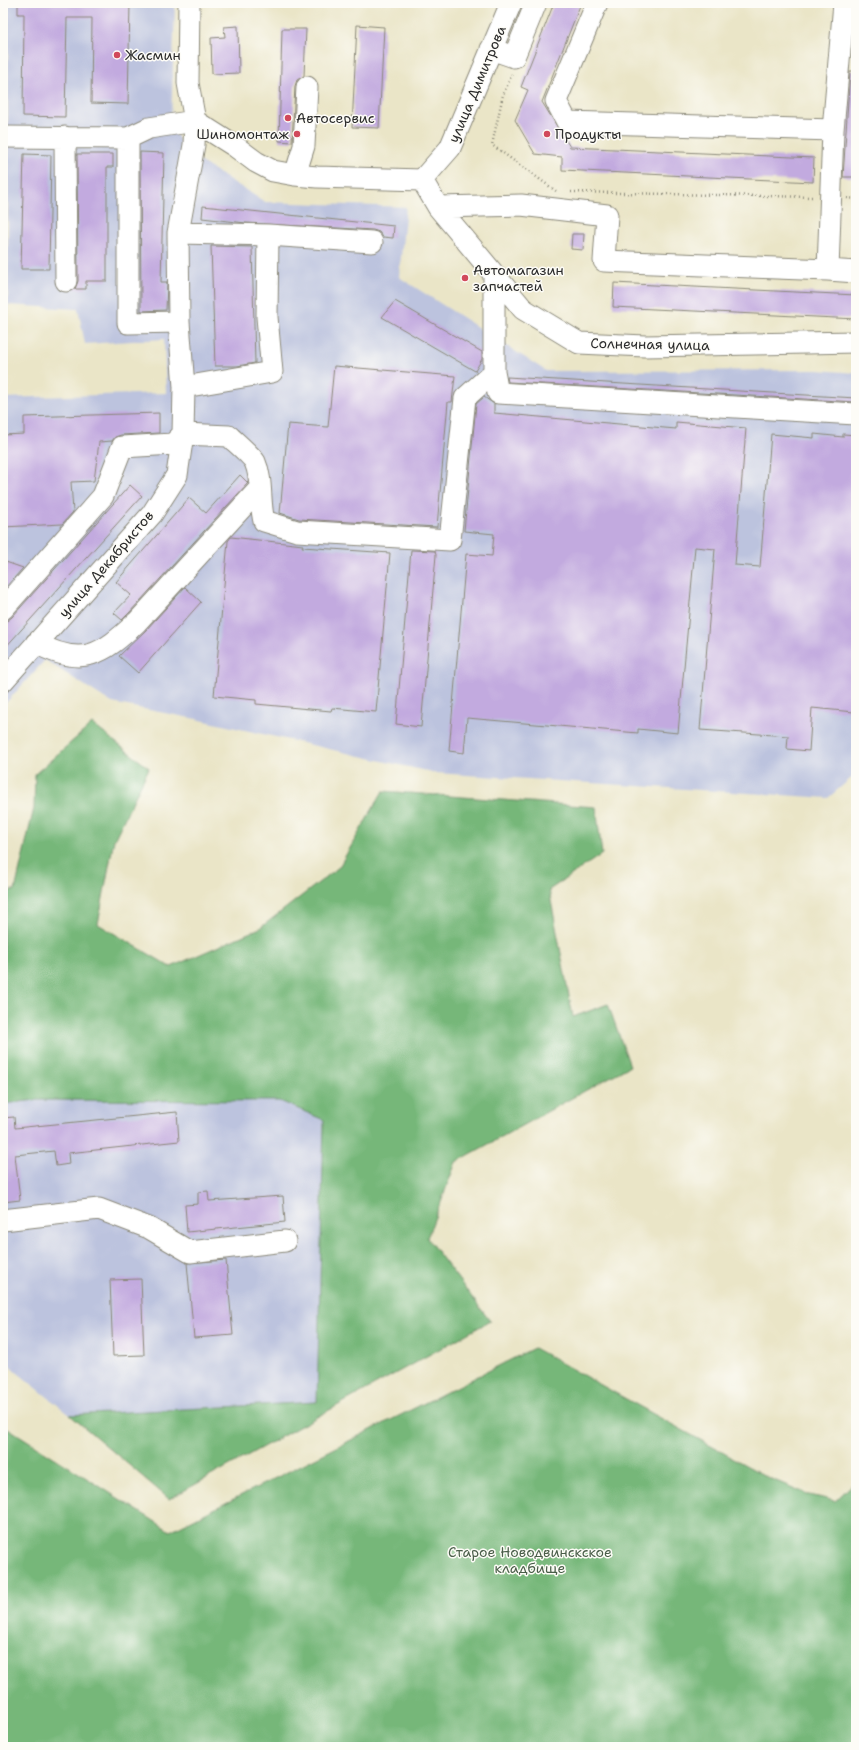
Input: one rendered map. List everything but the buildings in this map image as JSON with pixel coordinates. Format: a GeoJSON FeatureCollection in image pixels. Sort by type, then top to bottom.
{"type":"FeatureCollection","features":[{"type":"Feature","properties":{"kind":"street"},"geometry":{"type":"LineString","coordinates":[[189,3],[188,83],[195,121]]}},
{"type":"Feature","properties":{"kind":"street","name":"улица Димитрова"},"geometry":{"type":"LineString","coordinates":[[422,180],[450,148],[510,3]]}},
{"type":"Feature","properties":{"kind":"street"},"geometry":{"type":"LineString","coordinates":[[492,49],[514,57],[536,3]]}},
{"type":"Feature","properties":{"kind":"street"},"geometry":{"type":"LineString","coordinates":[[597,3],[556,101],[567,122],[833,130]]}},
{"type":"Feature","properties":{"kind":"street"},"geometry":{"type":"LineString","coordinates":[[828,270],[833,130],[844,3]]}},
{"type":"Feature","properties":{"kind":"street"},"geometry":{"type":"LineString","coordinates":[[295,175],[304,146],[307,87]]}},
{"type":"Feature","properties":{"kind":"street"},"geometry":{"type":"LineString","coordinates":[[3,137],[128,138],[149,128],[195,121],[236,147],[256,162],[273,171],[295,175],[422,180]]}},
{"type":"Feature","properties":{"kind":"street","name":"улица Декабристов"},"geometry":{"type":"LineString","coordinates":[[3,681],[152,514],[177,475],[183,434],[184,387],[179,322],[178,233],[194,145],[195,121]]}},
{"type":"Feature","properties":{"kind":"street"},"geometry":{"type":"LineString","coordinates":[[65,137],[66,281]]}},
{"type":"Feature","properties":{"kind":"street"},"geometry":{"type":"LineString","coordinates":[[128,138],[128,323],[179,322]]}},
{"type":"Feature","properties":{"kind":"street","name":"Солнечная улица"},"geometry":{"type":"LineString","coordinates":[[422,180],[438,207],[522,309],[579,343],[645,346],[856,342]]}},
{"type":"Feature","properties":{"kind":"street"},"geometry":{"type":"LineString","coordinates":[[438,207],[521,205],[607,215],[604,261],[856,272]]}},
{"type":"Feature","properties":{"kind":"street"},"geometry":{"type":"LineString","coordinates":[[178,233],[268,235],[372,242]]}},
{"type":"Feature","properties":{"kind":"street"},"geometry":{"type":"LineString","coordinates":[[184,387],[272,372],[267,317],[268,235]]}},
{"type":"Feature","properties":{"kind":"street"},"geometry":{"type":"LineString","coordinates":[[494,276],[494,372],[498,393],[856,414]]}},
{"type":"Feature","properties":{"kind":"street"},"geometry":{"type":"LineString","coordinates":[[4,606],[103,496],[122,447],[173,444],[183,434],[229,436],[255,462],[260,488],[261,510],[264,521],[296,531],[450,540],[465,398],[494,372]]}},
{"type":"Feature","properties":{"kind":"street"},"geometry":{"type":"LineString","coordinates":[[36,643],[55,653],[80,657],[102,651],[137,622],[260,488]]}},
{"type":"Feature","properties":{"kind":"street"},"geometry":{"type":"LineString","coordinates":[[3,1220],[99,1209],[149,1228],[190,1252],[285,1240]]}},
{"type":"Feature","properties":{"kind":"path"},"geometry":{"type":"LineString","coordinates":[[515,67],[503,95],[492,145],[557,192]]}},
{"type":"Feature","properties":{"kind":"path"},"geometry":{"type":"LineString","coordinates":[[565,192],[856,198]]}},
{"type":"Feature","properties":{"kind":"shaded area"},"geometry":{"type":"Polygon","coordinates":[[[8,3],[175,3],[171,123],[185,152],[265,202],[406,207],[399,277],[546,371],[817,370],[856,373],[856,774],[828,798],[435,773],[196,719],[112,703],[45,660],[3,706],[3,398],[166,393],[164,339],[85,344],[78,309],[8,305],[8,3]]]}},
{"type":"Feature","properties":{"kind":"shaded area"},"geometry":{"type":"Polygon","coordinates":[[[36,1100],[280,1101],[324,1120],[317,1402],[70,1415],[3,1361],[3,1104],[36,1100]]]}},
{"type":"Feature","properties":{"kind":"green space"},"geometry":{"type":"Polygon","coordinates":[[[92,724],[149,768],[114,840],[98,924],[171,967],[260,928],[339,867],[383,791],[596,807],[602,854],[549,890],[573,1017],[608,1004],[630,1066],[456,1162],[427,1238],[490,1321],[169,1499],[70,1415],[317,1402],[324,1120],[280,1101],[36,1100],[3,1104],[3,891],[15,890],[34,808],[35,774],[92,724]]]}},
{"type":"Feature","properties":{"kind":"green space","name":"Старое Новодвинскское кладбище"},"geometry":{"type":"Polygon","coordinates":[[[534,1348],[769,1478],[810,1495],[835,1501],[856,1481],[856,1747],[3,1747],[3,1425],[170,1531],[534,1348]]]}},
{"type":"Feature","properties":{"kind":"place","name":"Жасмин"},"geometry":{"type":"Point","coordinates":[117,55]}},
{"type":"Feature","properties":{"kind":"place","name":"Автосервис"},"geometry":{"type":"Point","coordinates":[288,118]}},
{"type":"Feature","properties":{"kind":"place","name":"Шиномонтаж"},"geometry":{"type":"Point","coordinates":[297,134]}},
{"type":"Feature","properties":{"kind":"place","name":"Продукты"},"geometry":{"type":"Point","coordinates":[547,134]}},
{"type":"Feature","properties":{"kind":"place","name":"Автомагазин запчастей"},"geometry":{"type":"Point","coordinates":[465,278]}}]}
